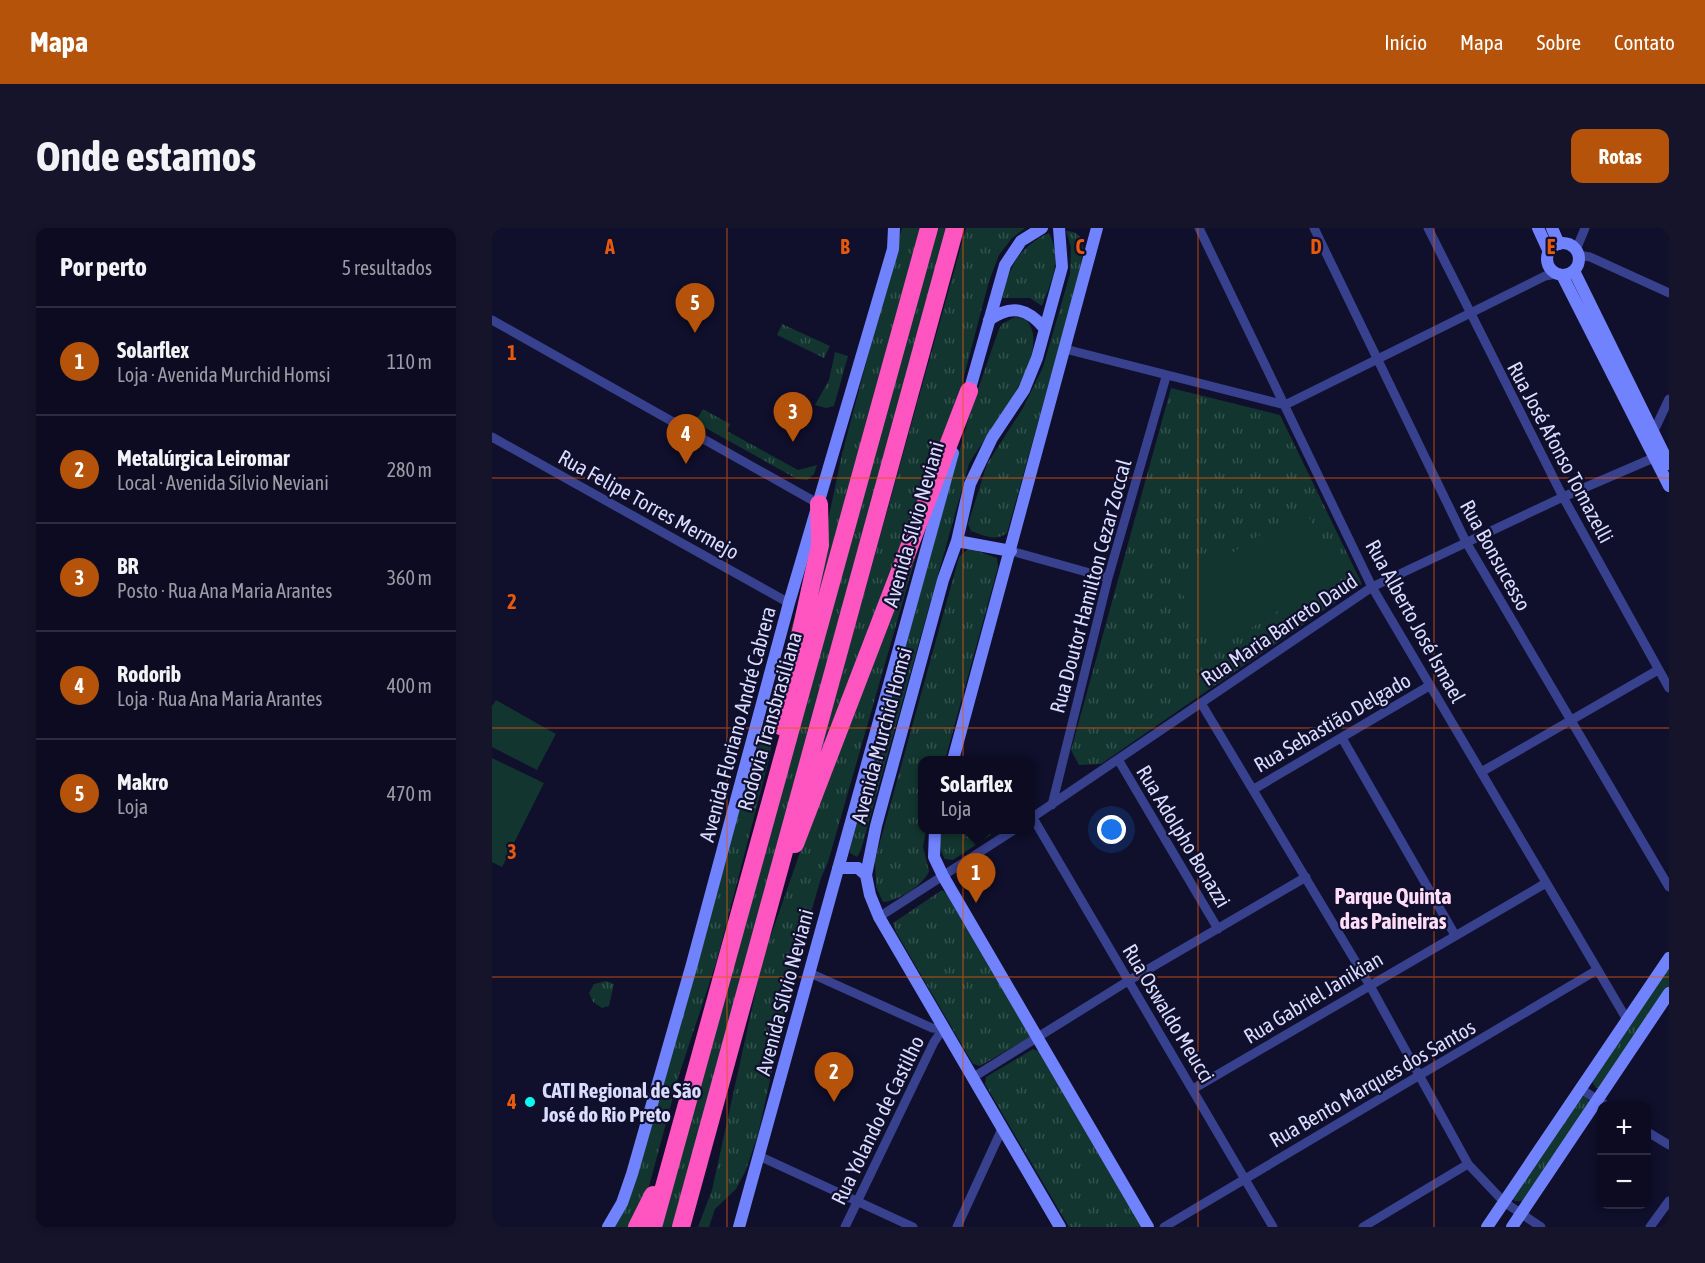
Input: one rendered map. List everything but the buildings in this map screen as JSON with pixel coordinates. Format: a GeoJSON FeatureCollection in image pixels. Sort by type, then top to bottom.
{"type":"FeatureCollection","features":[{"type":"Feature","properties":{"kind":"highway","name":"Rodovia Transbrasiliana"},"geometry":{"type":"LineString","coordinates":[[653,1227],[928,228]]}},
{"type":"Feature","properties":{"kind":"highway"},"geometry":{"type":"LineString","coordinates":[[681,1227],[955,228]]}},
{"type":"Feature","properties":{"kind":"highway"},"geometry":{"type":"LineString","coordinates":[[777,873],[788,861],[792,851],[969,391]]}},
{"type":"Feature","properties":{"kind":"highway"},"geometry":{"type":"LineString","coordinates":[[762,829],[760,811],[820,545],[819,504]]}},
{"type":"Feature","properties":{"kind":"highway"},"geometry":{"type":"LineString","coordinates":[[637,1227],[654,1195],[663,1167],[674,1150]]}},
{"type":"Feature","properties":{"kind":"highway"},"geometry":{"type":"LineString","coordinates":[[691,1227],[700,1187],[699,1163]]}},
{"type":"Feature","properties":{"kind":"main road","name":"Avenida Floriano André Cabrera"},"geometry":{"type":"LineString","coordinates":[[608,1227],[622,1203],[632,1174],[693,964],[789,603],[893,249],[894,228]]}},
{"type":"Feature","properties":{"kind":"main road","name":"Avenida Sílvio Neviani"},"geometry":{"type":"LineString","coordinates":[[739,1227],[1005,266],[1013,250],[1021,241],[1042,228]]}},
{"type":"Feature","properties":{"kind":"main road","name":"Avenida Murchid Homsi"},"geometry":{"type":"LineString","coordinates":[[1059,228],[1062,267],[1045,329],[1024,390],[992,438],[970,484],[957,541],[943,580],[892,764],[866,875],[870,895],[879,917],[1060,1227]]}},
{"type":"Feature","properties":{"kind":"main road"},"geometry":{"type":"LineString","coordinates":[[954,756],[1097,228]]}},
{"type":"Feature","properties":{"kind":"main road"},"geometry":{"type":"LineString","coordinates":[[1538,228],[1566,259]]}},
{"type":"Feature","properties":{"kind":"main road"},"geometry":{"type":"LineString","coordinates":[[1552,228],[1649,439],[1663,458],[1669,486]]}},
{"type":"Feature","properties":{"kind":"main road"},"geometry":{"type":"LineString","coordinates":[[989,321],[1006,311],[1024,310],[1035,317],[1045,329]]}},
{"type":"Feature","properties":{"kind":"main road"},"geometry":{"type":"LineString","coordinates":[[957,541],[1011,551]]}},
{"type":"Feature","properties":{"kind":"main road"},"geometry":{"type":"LineString","coordinates":[[935,834],[934,856],[943,876],[1148,1227]]}},
{"type":"Feature","properties":{"kind":"main road"},"geometry":{"type":"LineString","coordinates":[[838,868],[858,868],[866,875]]}},
{"type":"Feature","properties":{"kind":"main road"},"geometry":{"type":"LineString","coordinates":[[1487,1227],[1581,1089],[1626,1018],[1669,958]]}},
{"type":"Feature","properties":{"kind":"main road"},"geometry":{"type":"LineString","coordinates":[[1604,1101],[1669,993]]}},
{"type":"Feature","properties":{"kind":"main road"},"geometry":{"type":"LineString","coordinates":[[1512,1227],[1597,1111]]}},
{"type":"Feature","properties":{"kind":"street","name":"Rua Alberto José Ismael"},"geometry":{"type":"LineString","coordinates":[[1199,228],[1372,587],[1429,686],[1483,771],[1626,1018]]}},
{"type":"Feature","properties":{"kind":"street","name":"Rua Bonsucesso"},"geometry":{"type":"LineString","coordinates":[[1314,228],[1466,543],[1669,887]]}},
{"type":"Feature","properties":{"kind":"street","name":"Rua José Afonso Tomazelli"},"geometry":{"type":"LineString","coordinates":[[1428,228],[1469,314],[1563,497],[1669,688]]}},
{"type":"Feature","properties":{"kind":"street"},"geometry":{"type":"LineString","coordinates":[[1065,349],[1166,377],[1285,405],[1469,314],[1566,259],[1585,228]]}},
{"type":"Feature","properties":{"kind":"street"},"geometry":{"type":"LineString","coordinates":[[1566,259],[1669,293]]}},
{"type":"Feature","properties":{"kind":"street"},"geometry":{"type":"LineString","coordinates":[[492,320],[819,504]]}},
{"type":"Feature","properties":{"kind":"street","name":"Rua Doutor Hamilton Cezar Zoccal"},"geometry":{"type":"LineString","coordinates":[[1052,805],[1108,578],[1166,377]]}},
{"type":"Feature","properties":{"kind":"street"},"geometry":{"type":"LineString","coordinates":[[1649,439],[1669,399]]}},
{"type":"Feature","properties":{"kind":"street","name":"Rua Felipe Torres Mermejo"},"geometry":{"type":"LineString","coordinates":[[492,437],[789,603]]}},
{"type":"Feature","properties":{"kind":"street","name":"Rua Maria Barreto Daud"},"geometry":{"type":"LineString","coordinates":[[1035,814],[1119,761],[1372,587],[1563,497],[1663,458]]}},
{"type":"Feature","properties":{"kind":"street"},"geometry":{"type":"LineString","coordinates":[[1011,551],[1108,578]]}},
{"type":"Feature","properties":{"kind":"street"},"geometry":{"type":"LineString","coordinates":[[1483,771],[1658,670]]}},
{"type":"Feature","properties":{"kind":"street","name":"Rua Sebastião Delgado"},"geometry":{"type":"LineString","coordinates":[[1254,789],[1429,686]]}},
{"type":"Feature","properties":{"kind":"street"},"geometry":{"type":"LineString","coordinates":[[1201,703],[1369,984],[1468,1164],[1504,1202],[1541,1227]]}},
{"type":"Feature","properties":{"kind":"street"},"geometry":{"type":"LineString","coordinates":[[1342,738],[1455,935]]}},
{"type":"Feature","properties":{"kind":"street","name":"Rua Adolpho Bonazzi"},"geometry":{"type":"LineString","coordinates":[[1119,761],[1218,929]]}},
{"type":"Feature","properties":{"kind":"street","name":"Rua Oswaldo Meucci"},"geometry":{"type":"LineString","coordinates":[[1035,822],[1273,1227]]}},
{"type":"Feature","properties":{"kind":"street"},"geometry":{"type":"LineString","coordinates":[[879,917],[1008,834]]}},
{"type":"Feature","properties":{"kind":"street"},"geometry":{"type":"LineString","coordinates":[[972,1078],[1128,981],[1305,877]]}},
{"type":"Feature","properties":{"kind":"street","name":"Rua Gabriel Janikian"},"geometry":{"type":"LineString","coordinates":[[1193,1089],[1369,984],[1546,883]]}},
{"type":"Feature","properties":{"kind":"street","name":"Rua Bento Marques dos Santos"},"geometry":{"type":"LineString","coordinates":[[1164,1227],[1597,970]]}},
{"type":"Feature","properties":{"kind":"street"},"geometry":{"type":"LineString","coordinates":[[810,973],[932,1028],[943,1029]]}},
{"type":"Feature","properties":{"kind":"street","name":"Rua Yolando de Castilho"},"geometry":{"type":"LineString","coordinates":[[845,1227],[934,1042],[943,1029]]}},
{"type":"Feature","properties":{"kind":"street"},"geometry":{"type":"LineString","coordinates":[[1581,1089],[1600,1101]]}},
{"type":"Feature","properties":{"kind":"street"},"geometry":{"type":"LineString","coordinates":[[957,1227],[1002,1129]]}},
{"type":"Feature","properties":{"kind":"street"},"geometry":{"type":"LineString","coordinates":[[1651,1134],[1669,1145]]}},
{"type":"Feature","properties":{"kind":"street"},"geometry":{"type":"LineString","coordinates":[[759,1155],[913,1227]]}},
{"type":"Feature","properties":{"kind":"street"},"geometry":{"type":"LineString","coordinates":[[1363,1227],[1468,1164]]}},
{"type":"Feature","properties":{"kind":"street"},"geometry":{"type":"LineString","coordinates":[[1650,1227],[1669,1201]]}},
{"type":"Feature","properties":{"kind":"green space"},"geometry":{"type":"Polygon","coordinates":[[[902,228],[920,228],[801,659],[799,658],[842,454],[902,228]]]}},
{"type":"Feature","properties":{"kind":"green space"},"geometry":{"type":"Polygon","coordinates":[[[937,228],[947,228],[675,1227],[660,1227],[937,228]]]}},
{"type":"Feature","properties":{"kind":"green space"},"geometry":{"type":"Polygon","coordinates":[[[966,228],[1025,228],[1012,238],[999,255],[989,281],[953,418],[815,770],[966,228]]]}},
{"type":"Feature","properties":{"kind":"green space"},"geometry":{"type":"Polygon","coordinates":[[[1066,231],[1080,236],[1082,242],[1078,278],[1007,533],[998,537],[985,536],[971,531],[968,524],[987,464],[1023,408],[1043,367],[1070,274],[1071,247],[1066,231]]]}},
{"type":"Feature","properties":{"kind":"green space"},"geometry":{"type":"Polygon","coordinates":[[[1049,233],[1055,252],[1055,261],[1052,279],[1042,306],[1030,298],[1003,298],[1008,277],[1017,259],[1030,244],[1049,233]]]}},
{"type":"Feature","properties":{"kind":"green space"},"geometry":{"type":"Polygon","coordinates":[[[1015,317],[1025,319],[1033,333],[1032,350],[1026,370],[1015,392],[969,464],[861,850],[857,857],[850,853],[850,848],[971,409],[999,329],[1002,324],[1015,317]]]}},
{"type":"Feature","properties":{"kind":"green space"},"geometry":{"type":"Polygon","coordinates":[[[782,324],[830,346],[824,358],[777,335],[782,324]]]}},
{"type":"Feature","properties":{"kind":"green space"},"geometry":{"type":"Polygon","coordinates":[[[835,352],[848,356],[834,406],[826,408],[815,405],[829,380],[835,352]]]}},
{"type":"Feature","properties":{"kind":"green space"},"geometry":{"type":"Polygon","coordinates":[[[1171,388],[1280,415],[1362,584],[1101,764],[1079,765],[1071,750],[1171,388]]]}},
{"type":"Feature","properties":{"kind":"green space"},"geometry":{"type":"Polygon","coordinates":[[[703,409],[730,424],[727,431],[798,470],[817,465],[814,474],[807,480],[797,479],[695,422],[703,409]]]}},
{"type":"Feature","properties":{"kind":"green space"},"geometry":{"type":"Polygon","coordinates":[[[1303,508],[1342,571],[1217,649],[1178,587],[1303,508]]]}},
{"type":"Feature","properties":{"kind":"green space"},"geometry":{"type":"Polygon","coordinates":[[[920,542],[796,965],[758,1134],[746,1170],[736,1189],[715,1209],[709,1227],[698,1227],[712,1190],[763,958],[811,821],[920,542]]]}},
{"type":"Feature","properties":{"kind":"green space"},"geometry":{"type":"Polygon","coordinates":[[[969,548],[997,558],[998,567],[946,756],[918,756],[918,834],[925,834],[923,847],[929,871],[922,882],[910,891],[896,899],[883,902],[876,887],[875,860],[959,557],[969,548]]]}},
{"type":"Feature","properties":{"kind":"green space"},"geometry":{"type":"Polygon","coordinates":[[[812,557],[768,763],[717,960],[679,1075],[648,1190],[631,1227],[613,1227],[715,893],[812,557]]]}},
{"type":"Feature","properties":{"kind":"green space"},"geometry":{"type":"Polygon","coordinates":[[[496,700],[556,734],[537,770],[492,747],[492,706],[496,700]]]}},
{"type":"Feature","properties":{"kind":"green space"},"geometry":{"type":"Polygon","coordinates":[[[492,758],[544,783],[502,867],[492,862],[492,758]]]}},
{"type":"Feature","properties":{"kind":"green space"},"geometry":{"type":"Polygon","coordinates":[[[941,834],[992,834],[953,860],[945,859],[940,848],[941,834]]]}},
{"type":"Feature","properties":{"kind":"green space"},"geometry":{"type":"Polygon","coordinates":[[[942,890],[946,893],[1029,1030],[1030,1037],[980,1066],[973,1064],[896,932],[893,923],[942,890]]]}},
{"type":"Feature","properties":{"kind":"green space"},"geometry":{"type":"Polygon","coordinates":[[[1669,968],[1669,988],[1599,1088],[1596,1088],[1592,1082],[1669,968]]]}},
{"type":"Feature","properties":{"kind":"green space"},"geometry":{"type":"Polygon","coordinates":[[[606,981],[614,984],[609,1006],[602,1008],[593,1002],[589,993],[594,984],[606,981]]]}},
{"type":"Feature","properties":{"kind":"green space"},"geometry":{"type":"Polygon","coordinates":[[[1033,1049],[1041,1052],[1144,1227],[1069,1227],[985,1084],[986,1077],[1033,1049]]]}},
{"type":"Feature","properties":{"kind":"green space"},"geometry":{"type":"Polygon","coordinates":[[[1586,1096],[1590,1103],[1523,1201],[1515,1201],[1512,1198],[1582,1097],[1586,1096]]]}},
{"type":"Feature","properties":{"kind":"place","name":"Makro"},"geometry":{"type":"Point","coordinates":[695,333]}},
{"type":"Feature","properties":{"kind":"place","name":"BR"},"geometry":{"type":"Point","coordinates":[793,442]}},
{"type":"Feature","properties":{"kind":"place","name":"Rodorib"},"geometry":{"type":"Point","coordinates":[686,464]}},
{"type":"Feature","properties":{"kind":"place","name":"Solarflex"},"geometry":{"type":"Point","coordinates":[976,903]}},
{"type":"Feature","properties":{"kind":"place","name":"CATI Regional de São José do Rio Preto"},"geometry":{"type":"Point","coordinates":[530,1102]}},
{"type":"Feature","properties":{"kind":"place","name":"Metalúrgica Leiromar"},"geometry":{"type":"Point","coordinates":[834,1102]}},
{"type":"Feature","properties":{"kind":"district","name":"Parque Quinta das Paineiras"},"geometry":{"type":"Point","coordinates":[1393,908]}}]}
